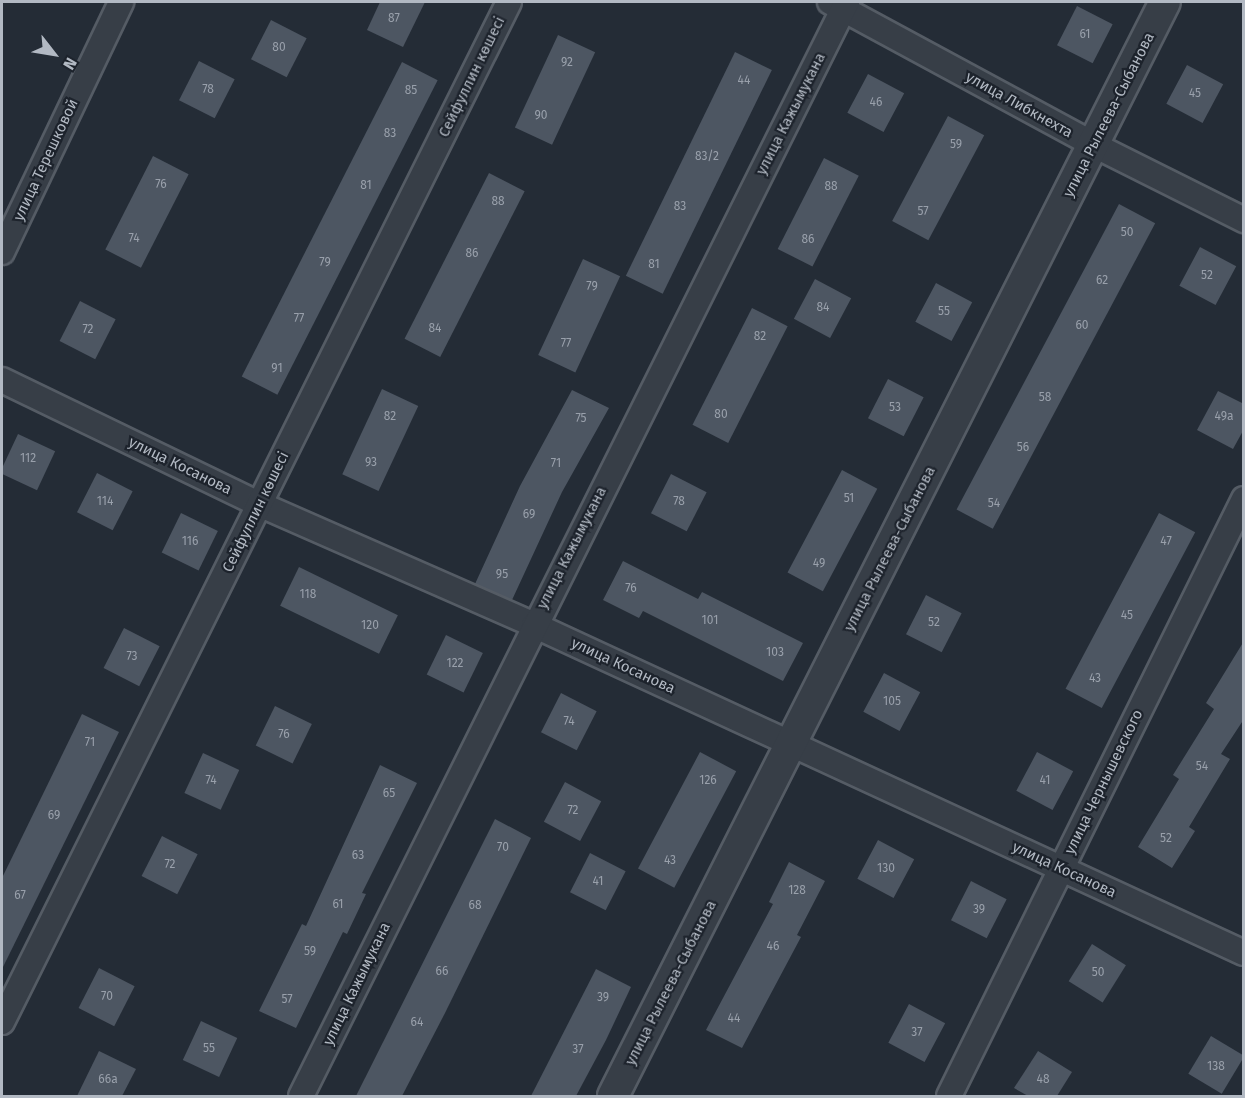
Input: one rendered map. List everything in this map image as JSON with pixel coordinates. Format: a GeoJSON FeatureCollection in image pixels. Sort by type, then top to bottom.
{"type":"FeatureCollection","features":[{"type":"Feature","properties":{"kind":"street","name":"улица Терешковой"},"geometry":{"type":"LineString","coordinates":[[2,252],[121,2]]}},
{"type":"Feature","properties":{"kind":"street","name":"Сейфуллин көшесі"},"geometry":{"type":"LineString","coordinates":[[2,1022],[509,2]]}},
{"type":"Feature","properties":{"kind":"street","name":"улица Рылеева-Сыбанова"},"geometry":{"type":"LineString","coordinates":[[614,1096],[1166,2]]}},
{"type":"Feature","properties":{"kind":"street","name":"улица Либкнехта"},"geometry":{"type":"LineString","coordinates":[[840,4],[1094,145],[1244,220]]}},
{"type":"Feature","properties":{"kind":"street","name":"улица Кажымукана"},"geometry":{"type":"LineString","coordinates":[[301,1096],[840,4]]}},
{"type":"Feature","properties":{"kind":"street","name":"улица Косанова"},"geometry":{"type":"LineString","coordinates":[[2,380],[259,504],[793,744],[1244,953]]}},
{"type":"Feature","properties":{"kind":"street","name":"улица Чернышевского"},"geometry":{"type":"LineString","coordinates":[[949,1096],[1244,500]]}},
{"type":"Feature","properties":{"kind":"building"},"geometry":{"type":"Polygon","coordinates":[[[380,2],[425,2],[403,47],[367,30],[380,2]]]}},
{"type":"Feature","properties":{"kind":"building"},"geometry":{"type":"Polygon","coordinates":[[[1077,6],[1113,24],[1093,63],[1057,45],[1077,6]]]}},
{"type":"Feature","properties":{"kind":"building"},"geometry":{"type":"Polygon","coordinates":[[[271,20],[307,38],[287,77],[251,59],[271,20]]]}},
{"type":"Feature","properties":{"kind":"building"},"geometry":{"type":"Polygon","coordinates":[[[558,35],[595,52],[552,145],[515,127],[558,35]]]}},
{"type":"Feature","properties":{"kind":"building"},"geometry":{"type":"Polygon","coordinates":[[[735,52],[772,70],[663,294],[626,276],[735,52]]]}},
{"type":"Feature","properties":{"kind":"building"},"geometry":{"type":"Polygon","coordinates":[[[199,61],[235,79],[215,118],[179,100],[199,61]]]}},
{"type":"Feature","properties":{"kind":"building"},"geometry":{"type":"Polygon","coordinates":[[[402,62],[438,80],[277,395],[242,377],[402,62]]]}},
{"type":"Feature","properties":{"kind":"building"},"geometry":{"type":"Polygon","coordinates":[[[1187,65],[1223,84],[1203,123],[1166,104],[1187,65]]]}},
{"type":"Feature","properties":{"kind":"building"},"geometry":{"type":"Polygon","coordinates":[[[868,74],[904,93],[884,132],[847,113],[868,74]]]}},
{"type":"Feature","properties":{"kind":"building"},"geometry":{"type":"Polygon","coordinates":[[[948,116],[984,135],[928,240],[892,221],[948,116]]]}},
{"type":"Feature","properties":{"kind":"building"},"geometry":{"type":"Polygon","coordinates":[[[153,156],[189,174],[141,268],[105,250],[153,156]]]}},
{"type":"Feature","properties":{"kind":"building"},"geometry":{"type":"Polygon","coordinates":[[[824,158],[859,176],[812,267],[778,249],[824,158]]]}},
{"type":"Feature","properties":{"kind":"building"},"geometry":{"type":"Polygon","coordinates":[[[489,173],[525,191],[440,357],[405,339],[489,173]]]}},
{"type":"Feature","properties":{"kind":"building"},"geometry":{"type":"Polygon","coordinates":[[[1119,204],[1155,223],[993,529],[957,509],[1119,204]]]}},
{"type":"Feature","properties":{"kind":"building"},"geometry":{"type":"Polygon","coordinates":[[[1200,247],[1236,266],[1216,305],[1179,286],[1200,247]]]}},
{"type":"Feature","properties":{"kind":"building"},"geometry":{"type":"Polygon","coordinates":[[[583,259],[620,276],[575,372],[538,355],[583,259]]]}},
{"type":"Feature","properties":{"kind":"building"},"geometry":{"type":"Polygon","coordinates":[[[815,279],[851,298],[830,338],[794,319],[815,279]]]}},
{"type":"Feature","properties":{"kind":"building"},"geometry":{"type":"Polygon","coordinates":[[[936,283],[972,302],[952,341],[915,322],[936,283]]]}},
{"type":"Feature","properties":{"kind":"building"},"geometry":{"type":"Polygon","coordinates":[[[80,301],[116,319],[95,359],[60,341],[80,301]]]}},
{"type":"Feature","properties":{"kind":"building"},"geometry":{"type":"Polygon","coordinates":[[[752,308],[788,326],[728,443],[693,425],[752,308]]]}},
{"type":"Feature","properties":{"kind":"building"},"geometry":{"type":"Polygon","coordinates":[[[888,379],[924,397],[904,436],[868,418],[888,379]]]}},
{"type":"Feature","properties":{"kind":"building"},"geometry":{"type":"Polygon","coordinates":[[[382,389],[418,406],[379,491],[342,474],[382,389]]]}},
{"type":"Feature","properties":{"kind":"building"},"geometry":{"type":"Polygon","coordinates":[[[572,390],[609,408],[562,492],[512,600],[475,584],[520,486],[572,390]]]}},
{"type":"Feature","properties":{"kind":"building"},"geometry":{"type":"Polygon","coordinates":[[[1218,391],[1244,404],[1244,429],[1233,449],[1197,430],[1218,391]]]}},
{"type":"Feature","properties":{"kind":"building"},"geometry":{"type":"Polygon","coordinates":[[[18,434],[55,451],[37,490],[2,474],[2,468],[18,434]]]}},
{"type":"Feature","properties":{"kind":"building"},"geometry":{"type":"Polygon","coordinates":[[[842,470],[877,489],[823,591],[788,572],[842,470]]]}},
{"type":"Feature","properties":{"kind":"building"},"geometry":{"type":"Polygon","coordinates":[[[97,473],[133,491],[113,530],[77,512],[97,473]]]}},
{"type":"Feature","properties":{"kind":"building"},"geometry":{"type":"Polygon","coordinates":[[[671,474],[707,492],[687,531],[651,513],[671,474]]]}},
{"type":"Feature","properties":{"kind":"building"},"geometry":{"type":"Polygon","coordinates":[[[181,513],[218,531],[199,571],[162,553],[181,513]]]}},
{"type":"Feature","properties":{"kind":"building"},"geometry":{"type":"Polygon","coordinates":[[[1159,513],[1195,532],[1102,708],[1066,689],[1159,513]]]}},
{"type":"Feature","properties":{"kind":"building"},"geometry":{"type":"Polygon","coordinates":[[[623,561],[698,599],[702,592],[803,643],[783,681],[643,611],[639,618],[603,600],[623,561]]]}},
{"type":"Feature","properties":{"kind":"building"},"geometry":{"type":"Polygon","coordinates":[[[299,567],[398,615],[379,654],[280,606],[299,567]]]}},
{"type":"Feature","properties":{"kind":"building"},"geometry":{"type":"Polygon","coordinates":[[[926,595],[962,613],[942,652],[906,634],[926,595]]]}},
{"type":"Feature","properties":{"kind":"building"},"geometry":{"type":"Polygon","coordinates":[[[124,628],[160,646],[139,686],[104,668],[124,628]]]}},
{"type":"Feature","properties":{"kind":"building"},"geometry":{"type":"Polygon","coordinates":[[[446,635],[483,653],[464,693],[427,675],[446,635]]]}},
{"type":"Feature","properties":{"kind":"building"},"geometry":{"type":"Polygon","coordinates":[[[1244,641],[1244,719],[1221,754],[1230,759],[1189,827],[1195,831],[1172,868],[1138,847],[1179,779],[1173,775],[1214,709],[1206,703],[1244,641]]]}},
{"type":"Feature","properties":{"kind":"building"},"geometry":{"type":"Polygon","coordinates":[[[884,673],[920,692],[900,731],[863,712],[884,673]]]}},
{"type":"Feature","properties":{"kind":"building"},"geometry":{"type":"Polygon","coordinates":[[[561,693],[597,711],[577,750],[541,732],[561,693]]]}},
{"type":"Feature","properties":{"kind":"building"},"geometry":{"type":"Polygon","coordinates":[[[275,706],[312,724],[293,764],[256,746],[275,706]]]}},
{"type":"Feature","properties":{"kind":"building"},"geometry":{"type":"Polygon","coordinates":[[[82,714],[119,732],[2,969],[2,878],[82,714]]]}},
{"type":"Feature","properties":{"kind":"building"},"geometry":{"type":"Polygon","coordinates":[[[700,752],[736,771],[674,888],[638,869],[700,752]]]}},
{"type":"Feature","properties":{"kind":"building"},"geometry":{"type":"Polygon","coordinates":[[[1037,752],[1073,771],[1053,810],[1016,791],[1037,752]]]}},
{"type":"Feature","properties":{"kind":"building"},"geometry":{"type":"Polygon","coordinates":[[[203,753],[239,770],[221,810],[184,793],[203,753]]]}},
{"type":"Feature","properties":{"kind":"building"},"geometry":{"type":"Polygon","coordinates":[[[380,765],[417,783],[362,893],[366,894],[347,934],[343,932],[296,1028],[259,1011],[302,924],[306,926],[380,765]]]}},
{"type":"Feature","properties":{"kind":"building"},"geometry":{"type":"Polygon","coordinates":[[[565,782],[601,801],[580,841],[544,822],[565,782]]]}},
{"type":"Feature","properties":{"kind":"building"},"geometry":{"type":"Polygon","coordinates":[[[495,819],[531,838],[445,1013],[402,1096],[356,1096],[495,819]]]}},
{"type":"Feature","properties":{"kind":"building"},"geometry":{"type":"Polygon","coordinates":[[[162,836],[198,854],[177,894],[142,876],[162,836]]]}},
{"type":"Feature","properties":{"kind":"building"},"geometry":{"type":"Polygon","coordinates":[[[878,840],[914,859],[894,898],[857,879],[878,840]]]}},
{"type":"Feature","properties":{"kind":"building"},"geometry":{"type":"Polygon","coordinates":[[[590,853],[626,871],[606,910],[570,892],[590,853]]]}},
{"type":"Feature","properties":{"kind":"building"},"geometry":{"type":"Polygon","coordinates":[[[789,862],[825,881],[797,935],[801,937],[742,1048],[706,1030],[773,904],[769,902],[789,862]]]}},
{"type":"Feature","properties":{"kind":"building"},"geometry":{"type":"Polygon","coordinates":[[[971,881],[1007,899],[987,938],[951,920],[971,881]]]}},
{"type":"Feature","properties":{"kind":"building"},"geometry":{"type":"Polygon","coordinates":[[[1092,944],[1126,965],[1103,1003],[1069,981],[1092,944]]]}},
{"type":"Feature","properties":{"kind":"building"},"geometry":{"type":"Polygon","coordinates":[[[99,968],[135,986],[114,1026],[79,1008],[99,968]]]}},
{"type":"Feature","properties":{"kind":"building"},"geometry":{"type":"Polygon","coordinates":[[[596,969],[631,987],[606,1040],[576,1096],[531,1096],[596,969]]]}},
{"type":"Feature","properties":{"kind":"building"},"geometry":{"type":"Polygon","coordinates":[[[909,1004],[945,1023],[925,1062],[888,1043],[909,1004]]]}},
{"type":"Feature","properties":{"kind":"building"},"geometry":{"type":"Polygon","coordinates":[[[201,1021],[237,1038],[219,1077],[183,1060],[201,1021]]]}},
{"type":"Feature","properties":{"kind":"building"},"geometry":{"type":"Polygon","coordinates":[[[1211,1036],[1244,1056],[1222,1094],[1188,1074],[1211,1036]]]}},
{"type":"Feature","properties":{"kind":"building"},"geometry":{"type":"Polygon","coordinates":[[[99,1051],[136,1069],[122,1096],[77,1096],[99,1051]]]}},
{"type":"Feature","properties":{"kind":"building"},"geometry":{"type":"Polygon","coordinates":[[[1038,1051],[1072,1072],[1057,1096],[1028,1096],[1014,1088],[1038,1051]]]}}]}
